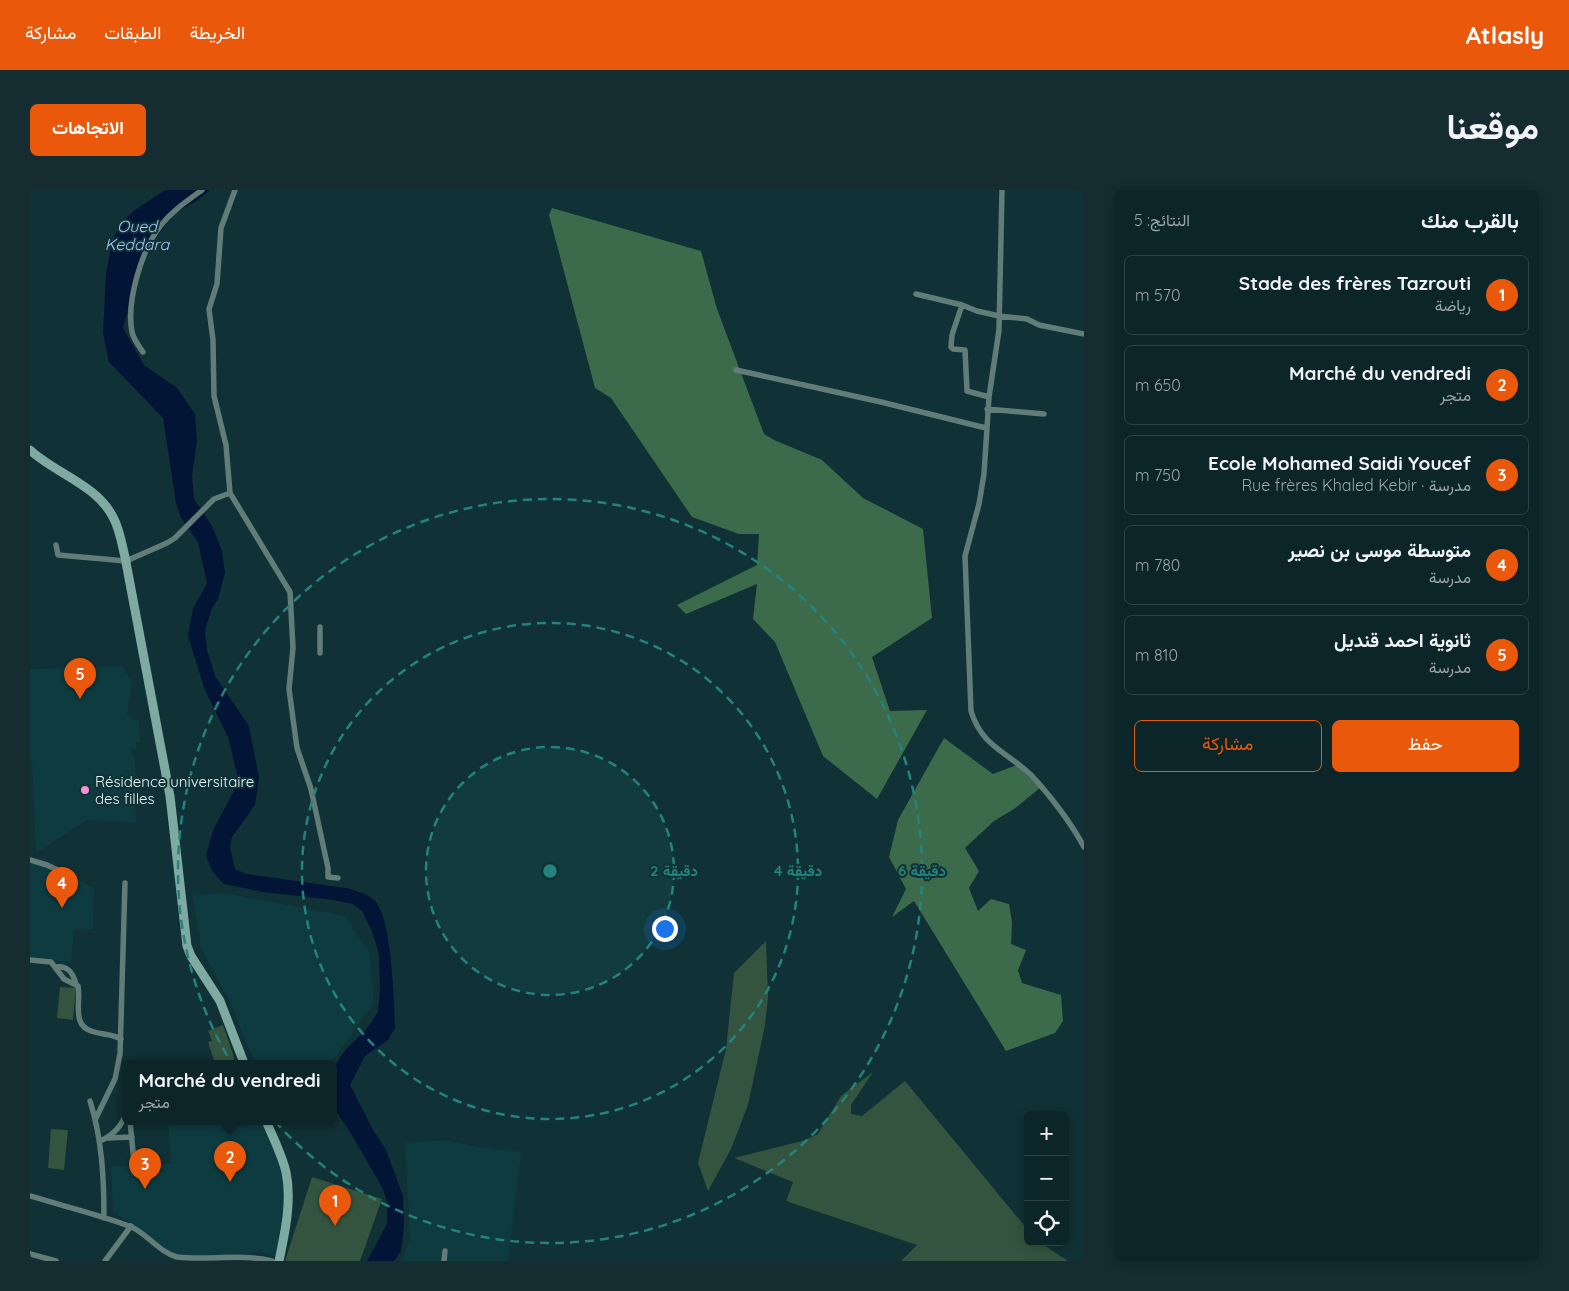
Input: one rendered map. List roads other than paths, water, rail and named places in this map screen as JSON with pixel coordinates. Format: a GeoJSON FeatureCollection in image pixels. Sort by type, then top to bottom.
{"type":"FeatureCollection","features":[{"type":"Feature","properties":{"kind":"main road"},"geometry":{"type":"LineString","coordinates":[[30,450],[98,498],[108,508],[115,520],[126,561],[170,796],[187,946],[191,956],[220,1001],[243,1060]]}},
{"type":"Feature","properties":{"kind":"main road"},"geometry":{"type":"LineString","coordinates":[[30,456],[44,460]]}},
{"type":"Feature","properties":{"kind":"main road"},"geometry":{"type":"LineString","coordinates":[[268,1125],[286,1170],[288,1186],[285,1232],[279,1261]]}},
{"type":"Feature","properties":{"kind":"street"},"geometry":{"type":"LineString","coordinates":[[143,352],[134,339],[132,325],[134,291],[145,254],[152,238],[162,223],[202,190]]}},
{"type":"Feature","properties":{"kind":"street"},"geometry":{"type":"LineString","coordinates":[[235,190],[221,228],[217,284],[209,309],[213,340],[214,396],[226,445],[230,493],[290,592],[293,648],[288,689],[297,748],[311,789],[328,868],[328,876],[338,878]]}},
{"type":"Feature","properties":{"kind":"street"},"geometry":{"type":"LineString","coordinates":[[1002,190],[999,330],[989,397],[983,482],[965,556],[972,711],[975,722],[986,740],[1031,775],[1047,794],[1084,847]]}},
{"type":"Feature","properties":{"kind":"street"},"geometry":{"type":"LineString","coordinates":[[916,294],[999,316],[1027,319],[1046,327],[1084,334]]}},
{"type":"Feature","properties":{"kind":"street"},"geometry":{"type":"LineString","coordinates":[[962,305],[951,347],[953,349],[965,350],[967,391],[989,397]]}},
{"type":"Feature","properties":{"kind":"street"},"geometry":{"type":"LineString","coordinates":[[736,370],[881,402],[986,428]]}},
{"type":"Feature","properties":{"kind":"street"},"geometry":{"type":"LineString","coordinates":[[988,410],[1044,414]]}},
{"type":"Feature","properties":{"kind":"street"},"geometry":{"type":"LineString","coordinates":[[56,545],[58,555],[126,561],[175,538],[214,499],[230,493]]}},
{"type":"Feature","properties":{"kind":"street"},"geometry":{"type":"LineString","coordinates":[[320,627],[320,653]]}},
{"type":"Feature","properties":{"kind":"street"},"geometry":{"type":"LineString","coordinates":[[30,860],[47,865],[66,874]]}},
{"type":"Feature","properties":{"kind":"street"},"geometry":{"type":"LineString","coordinates":[[96,1118],[115,1079],[118,1067],[121,1039],[125,883]]}},
{"type":"Feature","properties":{"kind":"street"},"geometry":{"type":"LineString","coordinates":[[30,960],[53,964],[64,979],[76,984]]}},
{"type":"Feature","properties":{"kind":"street"},"geometry":{"type":"LineString","coordinates":[[55,967],[63,967],[73,975],[78,987],[80,1024],[92,1031],[121,1039]]}},
{"type":"Feature","properties":{"kind":"street"},"geometry":{"type":"LineString","coordinates":[[90,1101],[96,1118],[104,1173],[104,1218]]}},
{"type":"Feature","properties":{"kind":"street"},"geometry":{"type":"LineString","coordinates":[[100,1141],[107,1138],[118,1128],[122,1121]]}},
{"type":"Feature","properties":{"kind":"street"},"geometry":{"type":"LineString","coordinates":[[130,1125],[134,1162]]}},
{"type":"Feature","properties":{"kind":"street"},"geometry":{"type":"LineString","coordinates":[[107,1138],[132,1137]]}},
{"type":"Feature","properties":{"kind":"street"},"geometry":{"type":"LineString","coordinates":[[30,1196],[131,1226],[166,1253],[178,1257],[201,1260],[247,1259],[272,1261]]}},
{"type":"Feature","properties":{"kind":"street"},"geometry":{"type":"LineString","coordinates":[[105,1261],[131,1226]]}},
{"type":"Feature","properties":{"kind":"street"},"geometry":{"type":"LineString","coordinates":[[444,1261],[445,1251]]}},
{"type":"Feature","properties":{"kind":"street"},"geometry":{"type":"LineString","coordinates":[[30,1254],[56,1261]]}},
{"type":"Feature","properties":{"kind":"water","name":"Oued Keddara"},"geometry":{"type":"Polygon","coordinates":[[[165,190],[210,190],[178,212],[157,236],[149,250],[137,281],[123,328],[144,365],[177,388],[195,414],[197,441],[192,476],[194,499],[212,526],[222,551],[225,573],[218,599],[212,608],[205,630],[207,650],[215,676],[249,726],[259,778],[255,805],[232,837],[230,847],[235,869],[246,874],[346,888],[361,892],[374,900],[380,909],[385,923],[391,960],[395,1028],[388,1040],[365,1056],[350,1085],[373,1130],[386,1150],[403,1196],[404,1225],[401,1251],[394,1261],[367,1261],[387,1224],[387,1202],[383,1189],[337,1112],[337,1063],[342,1054],[369,1026],[378,1012],[380,989],[379,954],[372,931],[362,911],[353,904],[263,892],[224,884],[212,871],[206,855],[214,828],[234,791],[237,774],[228,737],[205,690],[188,636],[193,609],[207,583],[198,542],[181,518],[176,503],[163,418],[109,362],[103,333],[106,274],[112,241],[121,223],[135,210],[165,190]]]}},
{"type":"Feature","properties":{"kind":"place","name":"ثانوية احمد قنديل"},"geometry":{"type":"Point","coordinates":[80,699]}},
{"type":"Feature","properties":{"kind":"place","name":"Résidence universitaire des filles"},"geometry":{"type":"Point","coordinates":[85,790]}},
{"type":"Feature","properties":{"kind":"place","name":"متوسطة موسى بن نصير"},"geometry":{"type":"Point","coordinates":[62,908]}},
{"type":"Feature","properties":{"kind":"place","name":"Marché du vendredi"},"geometry":{"type":"Point","coordinates":[230,1182]}},
{"type":"Feature","properties":{"kind":"place","name":"Ecole Mohamed Saidi Youcef"},"geometry":{"type":"Point","coordinates":[145,1189]}},
{"type":"Feature","properties":{"kind":"place","name":"Stade des frères Tazrouti"},"geometry":{"type":"Point","coordinates":[335,1226]}}]}
